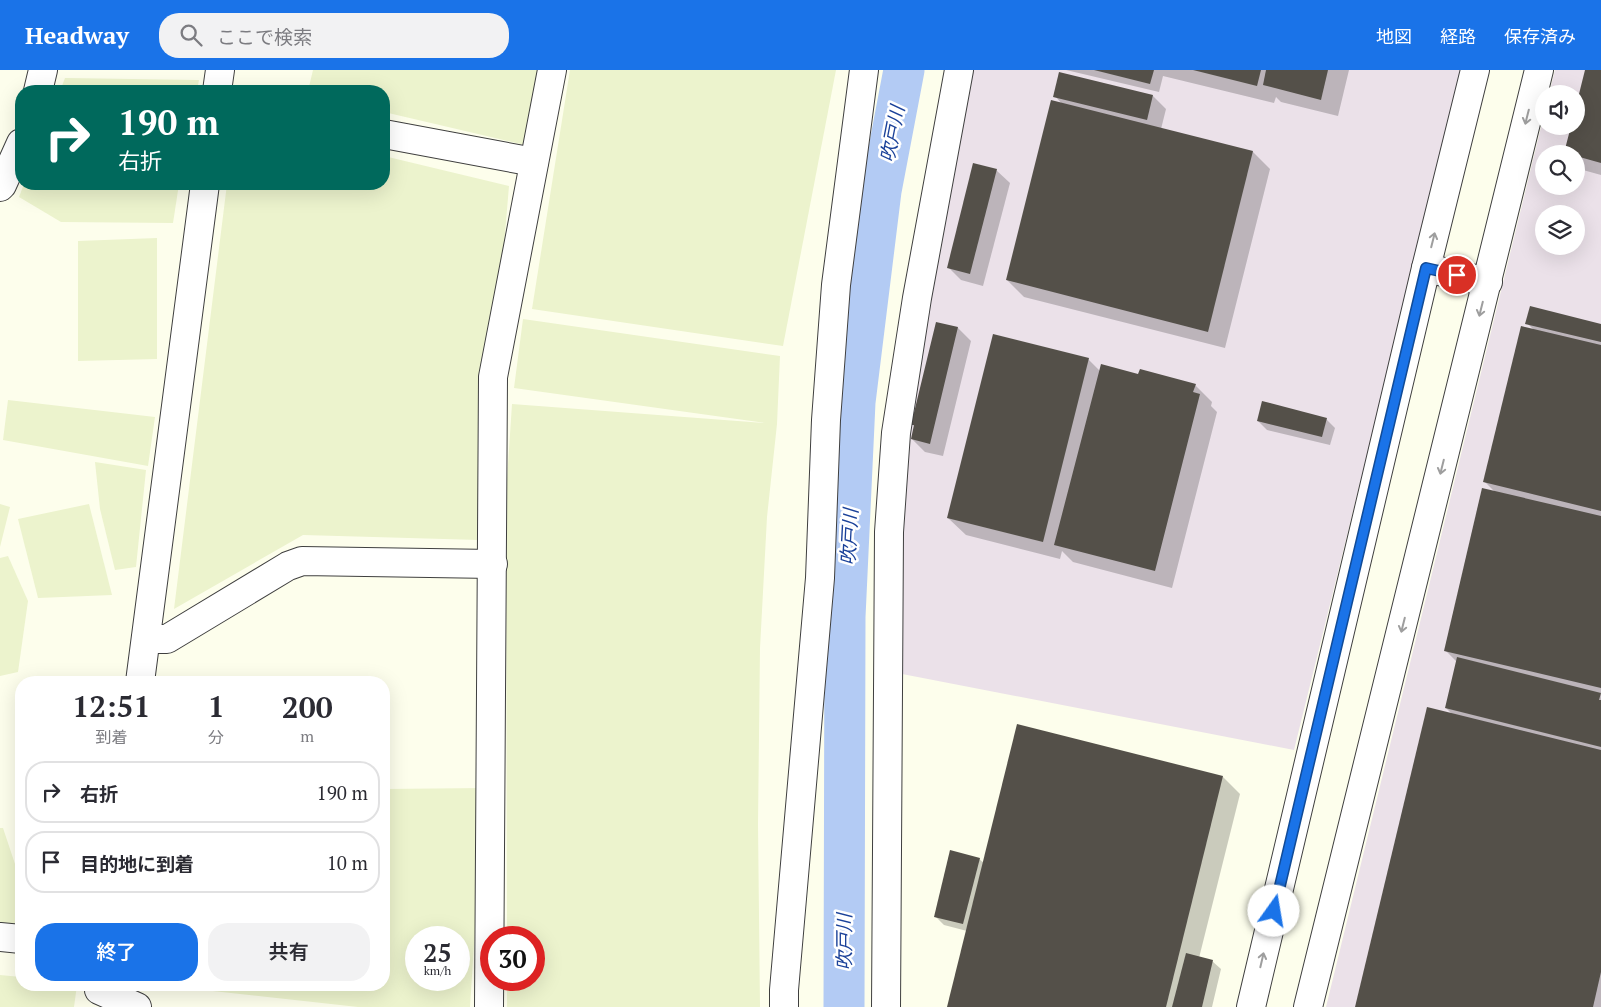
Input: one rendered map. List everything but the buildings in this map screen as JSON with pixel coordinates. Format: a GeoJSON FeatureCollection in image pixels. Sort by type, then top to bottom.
{"type":"FeatureCollection","features":[{"type":"Feature","properties":{"kind":"street"},"geometry":{"type":"LineString","coordinates":[[39,85],[43,70]]}},
{"type":"Feature","properties":{"kind":"street"},"geometry":{"type":"LineString","coordinates":[[218,85],[220,70]]}},
{"type":"Feature","properties":{"kind":"street"},"geometry":{"type":"LineString","coordinates":[[489,1007],[493,377],[552,70]]}},
{"type":"Feature","properties":{"kind":"street"},"geometry":{"type":"LineString","coordinates":[[784,1007],[820,578],[826,420],[836,285],[864,70]]}},
{"type":"Feature","properties":{"kind":"street"},"geometry":{"type":"LineString","coordinates":[[886,1007],[889,532],[892,483],[896,433],[917,298],[959,70]]}},
{"type":"Feature","properties":{"kind":"street"},"geometry":{"type":"LineString","coordinates":[[1251,1007],[1426,268],[1475,70]]}},
{"type":"Feature","properties":{"kind":"street"},"geometry":{"type":"LineString","coordinates":[[1308,1007],[1539,70]]}},
{"type":"Feature","properties":{"kind":"street"},"geometry":{"type":"LineString","coordinates":[[390,135],[534,162]]}},
{"type":"Feature","properties":{"kind":"street"},"geometry":{"type":"LineString","coordinates":[[0,186],[15,156]]}},
{"type":"Feature","properties":{"kind":"street"},"geometry":{"type":"LineString","coordinates":[[141,676],[204,190]]}},
{"type":"Feature","properties":{"kind":"street"},"geometry":{"type":"LineString","coordinates":[[1426,268],[1488,282]]}},
{"type":"Feature","properties":{"kind":"street"},"geometry":{"type":"LineString","coordinates":[[146,639],[168,640],[288,566],[302,561],[493,564]]}},
{"type":"Feature","properties":{"kind":"street"},"geometry":{"type":"LineString","coordinates":[[0,937],[15,938]]}},
{"type":"Feature","properties":{"kind":"street"},"geometry":{"type":"LineString","coordinates":[[99,994],[137,1007]]}},
{"type":"Feature","properties":{"kind":"shaded area"},"geometry":{"type":"Polygon","coordinates":[[[969,70],[1462,70],[1294,750],[897,673],[905,429],[969,70]]]}},
{"type":"Feature","properties":{"kind":"shaded area"},"geometry":{"type":"Polygon","coordinates":[[[1555,70],[1601,70],[1601,1007],[1326,1007],[1535,152],[1535,195],[1585,195],[1585,145],[1537,145],[1539,135],[1585,135],[1585,85],[1551,85],[1555,70]]]}},
{"type":"Feature","properties":{"kind":"green space"},"geometry":{"type":"Polygon","coordinates":[[[313,70],[543,70],[529,146],[390,113],[390,85],[309,85],[313,70]]]}},
{"type":"Feature","properties":{"kind":"green space"},"geometry":{"type":"Polygon","coordinates":[[[570,70],[836,70],[783,346],[532,309],[570,70]]]}},
{"type":"Feature","properties":{"kind":"green space"},"geometry":{"type":"Polygon","coordinates":[[[65,78],[199,80],[198,85],[62,85],[65,78]]]}},
{"type":"Feature","properties":{"kind":"green space"},"geometry":{"type":"Polygon","coordinates":[[[390,157],[509,186],[479,540],[303,535],[174,609],[226,190],[390,190],[390,157]]]}},
{"type":"Feature","properties":{"kind":"green space"},"geometry":{"type":"Polygon","coordinates":[[[22,190],[178,190],[173,223],[61,222],[19,197],[22,190]]]}},
{"type":"Feature","properties":{"kind":"green space"},"geometry":{"type":"Polygon","coordinates":[[[157,238],[157,359],[78,361],[78,241],[157,238]]]}},
{"type":"Feature","properties":{"kind":"green space"},"geometry":{"type":"Polygon","coordinates":[[[523,319],[780,356],[777,424],[767,517],[760,648],[758,824],[760,1007],[507,1007],[507,991],[545,991],[545,926],[507,926],[506,495],[512,404],[765,423],[514,388],[523,319]]]}},
{"type":"Feature","properties":{"kind":"green space"},"geometry":{"type":"Polygon","coordinates":[[[8,400],[155,417],[148,466],[3,440],[8,400]]]}},
{"type":"Feature","properties":{"kind":"green space"},"geometry":{"type":"Polygon","coordinates":[[[95,462],[146,470],[136,567],[115,570],[100,509],[95,462]]]}},
{"type":"Feature","properties":{"kind":"green space"},"geometry":{"type":"Polygon","coordinates":[[[0,504],[10,507],[0,547],[0,504]]]}},
{"type":"Feature","properties":{"kind":"green space"},"geometry":{"type":"Polygon","coordinates":[[[89,504],[112,595],[38,598],[18,519],[89,504]]]}},
{"type":"Feature","properties":{"kind":"green space"},"geometry":{"type":"Polygon","coordinates":[[[8,556],[28,601],[18,672],[0,676],[0,558],[8,556]]]}},
{"type":"Feature","properties":{"kind":"green space"},"geometry":{"type":"Polygon","coordinates":[[[484,788],[470,1007],[358,1007],[213,991],[390,991],[390,789],[484,788]]]}},
{"type":"Feature","properties":{"kind":"green space"},"geometry":{"type":"Polygon","coordinates":[[[0,828],[3,828],[15,864],[15,928],[0,926],[0,828]]]}},
{"type":"Feature","properties":{"kind":"green space"},"geometry":{"type":"Polygon","coordinates":[[[0,975],[15,976],[15,991],[76,991],[74,1007],[0,1007],[0,975]]]}},
{"type":"Feature","properties":{"kind":"waterway","name":"吹戸川"},"geometry":{"type":"LineString","coordinates":[[844,1007],[845,617],[855,402],[881,191],[904,70]]}},
{"type":"Feature","properties":{"kind":"route"},"geometry":{"type":"LineString","coordinates":[[1274,911],[1426,268],[1457,275]]}}]}
